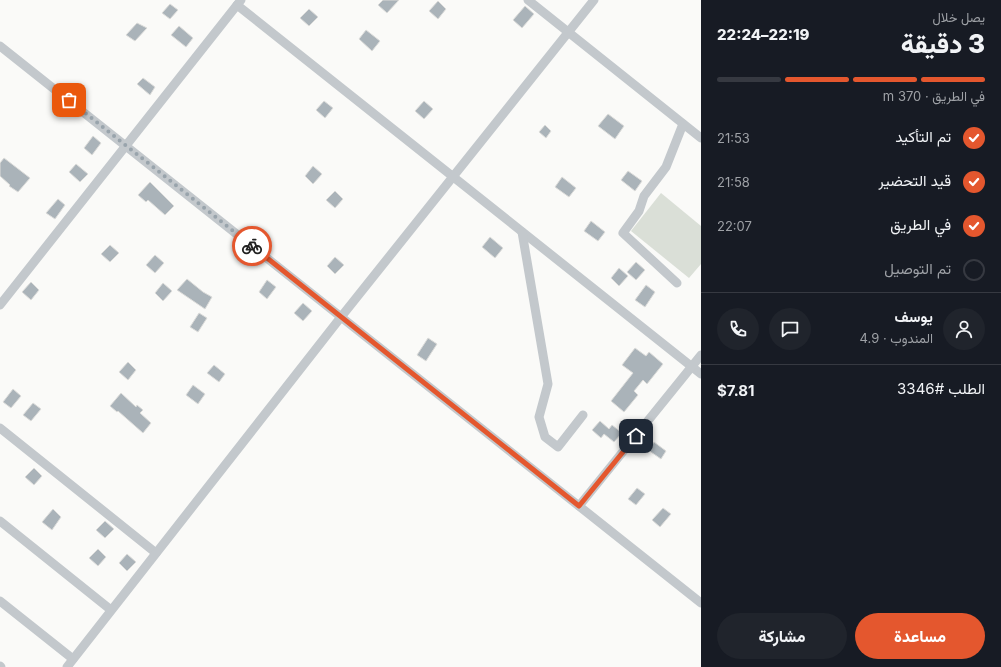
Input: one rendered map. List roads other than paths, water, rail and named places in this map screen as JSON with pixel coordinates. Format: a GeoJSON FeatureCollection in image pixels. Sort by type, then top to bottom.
{"type":"FeatureCollection","features":[{"type":"Feature","properties":{"kind":"street"},"geometry":{"type":"LineString","coordinates":[[528,0],[701,138]]}},
{"type":"Feature","properties":{"kind":"street"},"geometry":{"type":"LineString","coordinates":[[67,667],[341,317],[594,0]]}},
{"type":"Feature","properties":{"kind":"street"},"geometry":{"type":"LineString","coordinates":[[0,305],[239,3],[453,177],[701,374]]}},
{"type":"Feature","properties":{"kind":"street"},"geometry":{"type":"LineString","coordinates":[[0,46],[701,603]]}},
{"type":"Feature","properties":{"kind":"street"},"geometry":{"type":"LineString","coordinates":[[677,283],[623,233],[639,211],[644,196],[666,167],[683,124]]}},
{"type":"Feature","properties":{"kind":"street"},"geometry":{"type":"LineString","coordinates":[[522,232],[548,384],[539,417],[545,437],[558,447],[583,415]]}},
{"type":"Feature","properties":{"kind":"street"},"geometry":{"type":"LineString","coordinates":[[579,506],[701,355]]}},
{"type":"Feature","properties":{"kind":"street"},"geometry":{"type":"LineString","coordinates":[[0,428],[156,553]]}},
{"type":"Feature","properties":{"kind":"street"},"geometry":{"type":"LineString","coordinates":[[0,521],[111,610]]}},
{"type":"Feature","properties":{"kind":"street"},"geometry":{"type":"LineString","coordinates":[[0,601],[73,659]]}}]}
